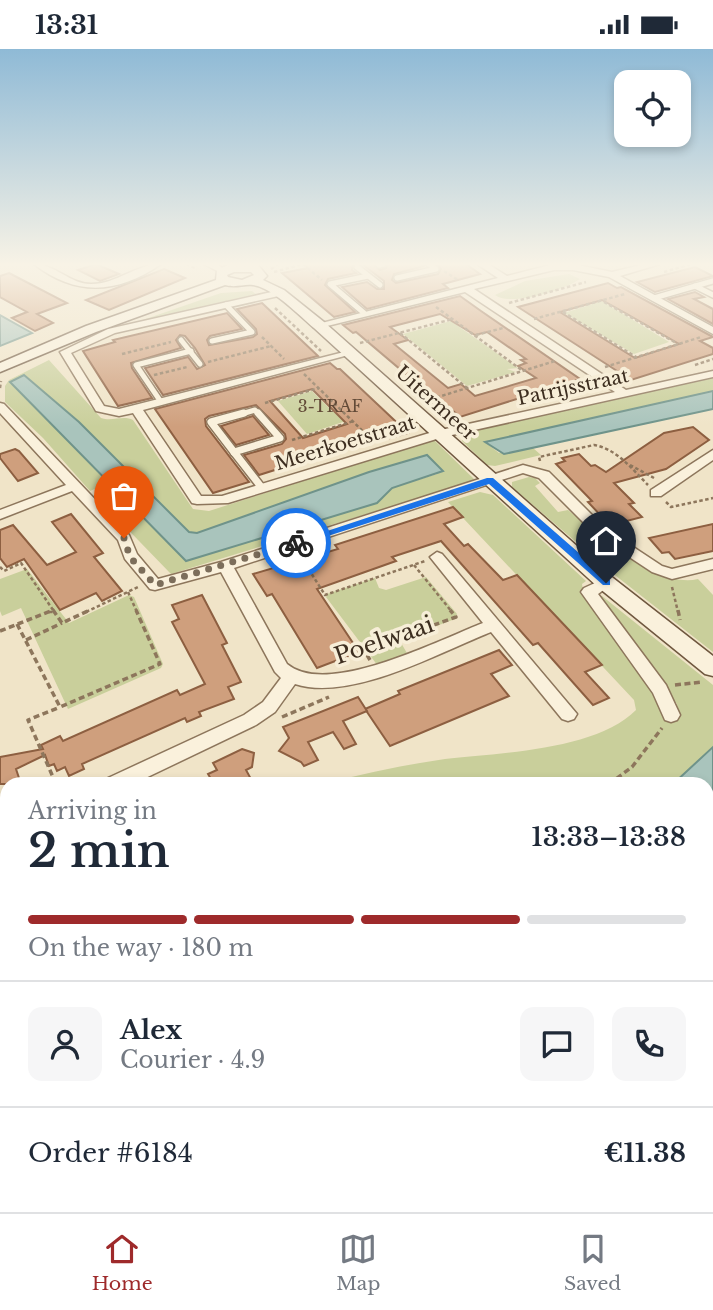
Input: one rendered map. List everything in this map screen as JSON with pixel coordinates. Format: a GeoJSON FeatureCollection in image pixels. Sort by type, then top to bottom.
{"type":"FeatureCollection","features":[{"type":"Feature","properties":{"kind":"street"},"geometry":{"type":"LineString","coordinates":[[0,368],[118,318]]}},
{"type":"Feature","properties":{"kind":"street"},"geometry":{"type":"LineString","coordinates":[[168,318],[112,331],[65,352],[100,409],[119,413],[328,358],[346,350]]}},
{"type":"Feature","properties":{"kind":"street","name":"Uitermeer"},"geometry":{"type":"LineString","coordinates":[[310,318],[606,583],[713,669]]}},
{"type":"Feature","properties":{"kind":"street"},"geometry":{"type":"LineString","coordinates":[[318,325],[344,318]]}},
{"type":"Feature","properties":{"kind":"street"},"geometry":{"type":"LineString","coordinates":[[510,318],[569,357],[601,372],[625,394]]}},
{"type":"Feature","properties":{"kind":"street"},"geometry":{"type":"LineString","coordinates":[[690,318],[713,331]]}},
{"type":"Feature","properties":{"kind":"street","name":"Patrijsstraat"},"geometry":{"type":"LineString","coordinates":[[440,434],[713,374]]}},
{"type":"Feature","properties":{"kind":"street"},"geometry":{"type":"LineString","coordinates":[[0,406],[124,538],[130,557],[155,585],[225,566],[523,470],[544,475],[601,533],[672,575],[713,564]]}},
{"type":"Feature","properties":{"kind":"street","name":"Meerkoetstraat"},"geometry":{"type":"LineString","coordinates":[[136,408],[197,500],[208,502],[223,500],[440,434]]}},
{"type":"Feature","properties":{"kind":"street"},"geometry":{"type":"LineString","coordinates":[[656,493],[713,454]]}},
{"type":"Feature","properties":{"kind":"street"},"geometry":{"type":"LineString","coordinates":[[0,515],[74,485]]}},
{"type":"Feature","properties":{"kind":"street"},"geometry":{"type":"LineString","coordinates":[[437,557],[568,714]]}},
{"type":"Feature","properties":{"kind":"street"},"geometry":{"type":"LineString","coordinates":[[130,777],[250,720],[269,707],[291,677],[281,668],[225,566]]}},
{"type":"Feature","properties":{"kind":"street"},"geometry":{"type":"LineString","coordinates":[[606,583],[589,591],[660,690],[671,715]]}},
{"type":"Feature","properties":{"kind":"street","name":"Poelwaai"},"geometry":{"type":"LineString","coordinates":[[291,677],[314,683],[355,678],[493,625]]}},
{"type":"Feature","properties":{"kind":"lane"},"geometry":{"type":"LineString","coordinates":[[239,318],[252,332]]}},
{"type":"Feature","properties":{"kind":"lane"},"geometry":{"type":"LineString","coordinates":[[212,341],[252,332]]}},
{"type":"Feature","properties":{"kind":"lane"},"geometry":{"type":"LineString","coordinates":[[181,340],[200,363]]}},
{"type":"Feature","properties":{"kind":"lane"},"geometry":{"type":"LineString","coordinates":[[160,402],[136,365],[191,351]]}},
{"type":"Feature","properties":{"kind":"lane","name":"Meerkoetstraat"},"geometry":{"type":"LineString","coordinates":[[234,452],[280,438],[255,410],[211,422],[234,452],[262,488]]}},
{"type":"Feature","properties":{"kind":"path"},"geometry":{"type":"LineString","coordinates":[[286,318],[328,358]]}},
{"type":"Feature","properties":{"kind":"path"},"geometry":{"type":"LineString","coordinates":[[475,335],[539,318]]}},
{"type":"Feature","properties":{"kind":"path"},"geometry":{"type":"LineString","coordinates":[[572,318],[636,357]]}},
{"type":"Feature","properties":{"kind":"path"},"geometry":{"type":"LineString","coordinates":[[633,318],[678,344]]}},
{"type":"Feature","properties":{"kind":"path"},"geometry":{"type":"LineString","coordinates":[[346,350],[453,319],[523,371]]}},
{"type":"Feature","properties":{"kind":"path"},"geometry":{"type":"LineString","coordinates":[[252,332],[257,332],[320,388],[384,451]]}},
{"type":"Feature","properties":{"kind":"path"},"geometry":{"type":"LineString","coordinates":[[400,333],[467,388]]}},
{"type":"Feature","properties":{"kind":"path"},"geometry":{"type":"LineString","coordinates":[[500,421],[506,407],[636,357],[701,337]]}},
{"type":"Feature","properties":{"kind":"path"},"geometry":{"type":"LineString","coordinates":[[408,406],[569,357]]}},
{"type":"Feature","properties":{"kind":"path"},"geometry":{"type":"LineString","coordinates":[[0,388],[1,381]]}},
{"type":"Feature","properties":{"kind":"path"},"geometry":{"type":"LineString","coordinates":[[255,410],[260,404],[320,388]]}},
{"type":"Feature","properties":{"kind":"path"},"geometry":{"type":"LineString","coordinates":[[280,438],[289,441],[354,421]]}},
{"type":"Feature","properties":{"kind":"path"},"geometry":{"type":"LineString","coordinates":[[544,475],[539,457],[593,445],[605,446],[671,507],[713,498]]}},
{"type":"Feature","properties":{"kind":"path"},"geometry":{"type":"LineString","coordinates":[[625,462],[668,485]]}},
{"type":"Feature","properties":{"kind":"path"},"geometry":{"type":"LineString","coordinates":[[292,544],[326,595],[437,557]]}},
{"type":"Feature","properties":{"kind":"path"},"geometry":{"type":"LineString","coordinates":[[0,567],[4,571],[21,563],[62,623]]}},
{"type":"Feature","properties":{"kind":"path"},"geometry":{"type":"LineString","coordinates":[[376,670],[364,650],[456,617],[414,565]]}},
{"type":"Feature","properties":{"kind":"path"},"geometry":{"type":"LineString","coordinates":[[672,575],[672,586],[687,648]]}},
{"type":"Feature","properties":{"kind":"path"},"geometry":{"type":"LineString","coordinates":[[26,640],[151,581]]}},
{"type":"Feature","properties":{"kind":"path"},"geometry":{"type":"LineString","coordinates":[[54,777],[28,720],[160,664],[128,592]]}},
{"type":"Feature","properties":{"kind":"path"},"geometry":{"type":"LineString","coordinates":[[0,631],[53,610]]}},
{"type":"Feature","properties":{"kind":"path"},"geometry":{"type":"LineString","coordinates":[[17,624],[60,707]]}},
{"type":"Feature","properties":{"kind":"path"},"geometry":{"type":"LineString","coordinates":[[250,720],[264,724],[348,689],[355,678]]}},
{"type":"Feature","properties":{"kind":"path"},"geometry":{"type":"LineString","coordinates":[[660,690],[679,683],[713,681]]}},
{"type":"Feature","properties":{"kind":"path"},"geometry":{"type":"LineString","coordinates":[[622,777],[671,715]]}},
{"type":"Feature","properties":{"kind":"green space"},"geometry":{"type":"Polygon","coordinates":[[[573,318],[630,318],[669,342],[634,354],[573,318]]]}},
{"type":"Feature","properties":{"kind":"green space"},"geometry":{"type":"Polygon","coordinates":[[[451,321],[518,368],[507,369],[516,372],[467,386],[403,334],[451,321]]]}},
{"type":"Feature","properties":{"kind":"green space"},"geometry":{"type":"Polygon","coordinates":[[[49,360],[101,418],[133,420],[193,509],[209,511],[428,441],[435,441],[474,479],[171,574],[108,509],[114,505],[97,488],[90,491],[43,438],[5,402],[5,386],[9,380],[49,360]],[[23,375],[10,382],[186,561],[377,503],[392,488],[437,474],[369,472],[197,533],[189,532],[79,422],[23,375]]]}},
{"type":"Feature","properties":{"kind":"green space"},"geometry":{"type":"Polygon","coordinates":[[[713,378],[713,391],[485,442],[499,453],[533,448],[541,455],[495,466],[487,465],[462,441],[463,433],[470,430],[713,378]]]}},
{"type":"Feature","properties":{"kind":"green space"},"geometry":{"type":"Polygon","coordinates":[[[312,391],[333,412],[340,410],[349,420],[307,434],[278,401],[312,391]]]}},
{"type":"Feature","properties":{"kind":"green space"},"geometry":{"type":"Polygon","coordinates":[[[529,477],[540,483],[535,486],[558,512],[568,510],[612,545],[647,568],[682,580],[698,579],[713,595],[713,652],[611,572],[512,487],[512,482],[529,477]]]}},
{"type":"Feature","properties":{"kind":"green space"},"geometry":{"type":"Polygon","coordinates":[[[480,492],[493,495],[586,581],[582,584],[583,590],[678,715],[677,704],[600,598],[602,596],[713,685],[713,747],[681,777],[353,777],[414,764],[519,751],[573,741],[597,734],[619,723],[636,710],[634,700],[448,502],[480,492]]]}},
{"type":"Feature","properties":{"kind":"green space"},"geometry":{"type":"Polygon","coordinates":[[[27,569],[69,623],[129,595],[134,597],[163,664],[161,668],[68,709],[21,608],[2,616],[0,611],[0,579],[27,569]]]}},
{"type":"Feature","properties":{"kind":"green space"},"geometry":{"type":"Polygon","coordinates":[[[426,577],[457,614],[455,619],[402,639],[400,641],[408,655],[378,666],[326,597],[327,594],[375,578],[379,588],[386,590],[426,577]]]}},
{"type":"Feature","properties":{"kind":"water"},"geometry":{"type":"Polygon","coordinates":[[[0,318],[6,318],[32,333],[0,346],[0,318]]]}},
{"type":"Feature","properties":{"kind":"water"},"geometry":{"type":"Polygon","coordinates":[[[24,375],[79,422],[189,532],[197,533],[369,472],[427,455],[443,471],[392,488],[377,503],[186,561],[10,382],[24,375]]]}},
{"type":"Feature","properties":{"kind":"water"},"geometry":{"type":"Polygon","coordinates":[[[713,391],[713,409],[504,454],[485,442],[713,391]]]}},
{"type":"Feature","properties":{"kind":"water"},"geometry":{"type":"Polygon","coordinates":[[[713,747],[713,777],[681,777],[713,747]]]}},
{"type":"Feature","properties":{"kind":"building"},"geometry":{"type":"Polygon","coordinates":[[[12,318],[45,318],[53,323],[35,331],[12,318]]]}},
{"type":"Feature","properties":{"kind":"building"},"geometry":{"type":"Polygon","coordinates":[[[205,318],[232,318],[242,329],[210,336],[207,340],[209,345],[253,337],[257,334],[246,318],[278,318],[318,356],[163,395],[145,368],[188,357],[197,369],[205,365],[185,336],[180,335],[176,340],[181,348],[131,363],[152,398],[118,406],[83,351],[115,342],[113,340],[205,318]]]}},
{"type":"Feature","properties":{"kind":"building"},"geometry":{"type":"Polygon","coordinates":[[[370,318],[424,318],[390,327],[408,340],[394,344],[448,388],[461,384],[475,396],[536,378],[518,366],[526,363],[521,360],[526,359],[487,332],[475,335],[447,318],[492,318],[580,379],[527,396],[516,390],[523,397],[460,417],[356,332],[353,333],[343,325],[370,318]]]}},
{"type":"Feature","properties":{"kind":"building"},"geometry":{"type":"Polygon","coordinates":[[[535,318],[570,318],[635,358],[679,344],[634,318],[679,318],[713,337],[700,341],[713,348],[713,354],[631,380],[535,318]]]}},
{"type":"Feature","properties":{"kind":"building"},"geometry":{"type":"Polygon","coordinates":[[[330,363],[340,369],[408,433],[376,442],[373,439],[259,475],[244,455],[282,444],[286,439],[285,434],[256,405],[209,416],[205,419],[206,426],[249,482],[213,493],[155,409],[330,363]],[[312,389],[270,401],[303,438],[347,424],[312,389]]]}},
{"type":"Feature","properties":{"kind":"building"},"geometry":{"type":"Polygon","coordinates":[[[253,416],[269,435],[236,445],[221,426],[253,416]]]}},
{"type":"Feature","properties":{"kind":"building"},"geometry":{"type":"Polygon","coordinates":[[[693,427],[709,440],[666,469],[614,483],[634,503],[629,504],[642,517],[623,522],[619,518],[610,521],[607,517],[603,518],[588,502],[592,501],[556,464],[565,461],[562,458],[579,454],[591,466],[595,465],[606,472],[664,433],[693,427]]]}},
{"type":"Feature","properties":{"kind":"building"},"geometry":{"type":"Polygon","coordinates":[[[15,449],[38,473],[18,481],[0,458],[0,454],[15,449]]]}},
{"type":"Feature","properties":{"kind":"building"},"geometry":{"type":"Polygon","coordinates":[[[453,507],[463,517],[444,524],[464,546],[468,544],[503,580],[517,575],[602,665],[585,672],[609,698],[593,705],[538,643],[533,645],[441,541],[392,557],[396,561],[317,589],[359,652],[317,668],[272,594],[267,596],[253,574],[338,549],[335,545],[453,507]]]}},
{"type":"Feature","properties":{"kind":"building"},"geometry":{"type":"Polygon","coordinates":[[[71,514],[103,553],[94,557],[122,591],[102,601],[96,593],[60,610],[24,559],[7,567],[0,558],[0,530],[13,525],[47,565],[76,552],[52,522],[71,514]]]}},
{"type":"Feature","properties":{"kind":"building"},"geometry":{"type":"Polygon","coordinates":[[[713,524],[713,551],[675,559],[669,552],[662,553],[649,538],[713,524]]]}},
{"type":"Feature","properties":{"kind":"building"},"geometry":{"type":"Polygon","coordinates":[[[202,595],[227,643],[222,645],[241,682],[228,687],[234,699],[199,712],[201,716],[187,722],[185,718],[82,764],[84,769],[69,776],[65,767],[57,771],[54,764],[49,766],[45,755],[16,769],[19,777],[0,777],[0,757],[43,749],[41,745],[60,736],[63,741],[177,690],[180,695],[205,684],[172,622],[179,619],[172,605],[202,595]]]}},
{"type":"Feature","properties":{"kind":"building"},"geometry":{"type":"Polygon","coordinates":[[[499,650],[512,665],[491,674],[509,696],[390,746],[365,709],[400,694],[398,691],[499,650]]]}},
{"type":"Feature","properties":{"kind":"building"},"geometry":{"type":"Polygon","coordinates":[[[358,697],[367,711],[343,721],[356,744],[344,749],[333,732],[308,742],[318,760],[304,766],[279,751],[289,738],[283,727],[358,697]]]}},
{"type":"Feature","properties":{"kind":"building"},"geometry":{"type":"Polygon","coordinates":[[[242,749],[254,753],[252,767],[246,770],[250,777],[210,777],[208,774],[217,770],[213,763],[242,749]]]}},
{"type":"Feature","properties":{"kind":"way so far"},"geometry":{"type":"LineString","coordinates":[[124,538],[130,557],[155,585],[296,543]]}},
{"type":"Feature","properties":{"kind":"route"},"geometry":{"type":"LineString","coordinates":[[296,543],[490,480],[606,583]]}}]}
